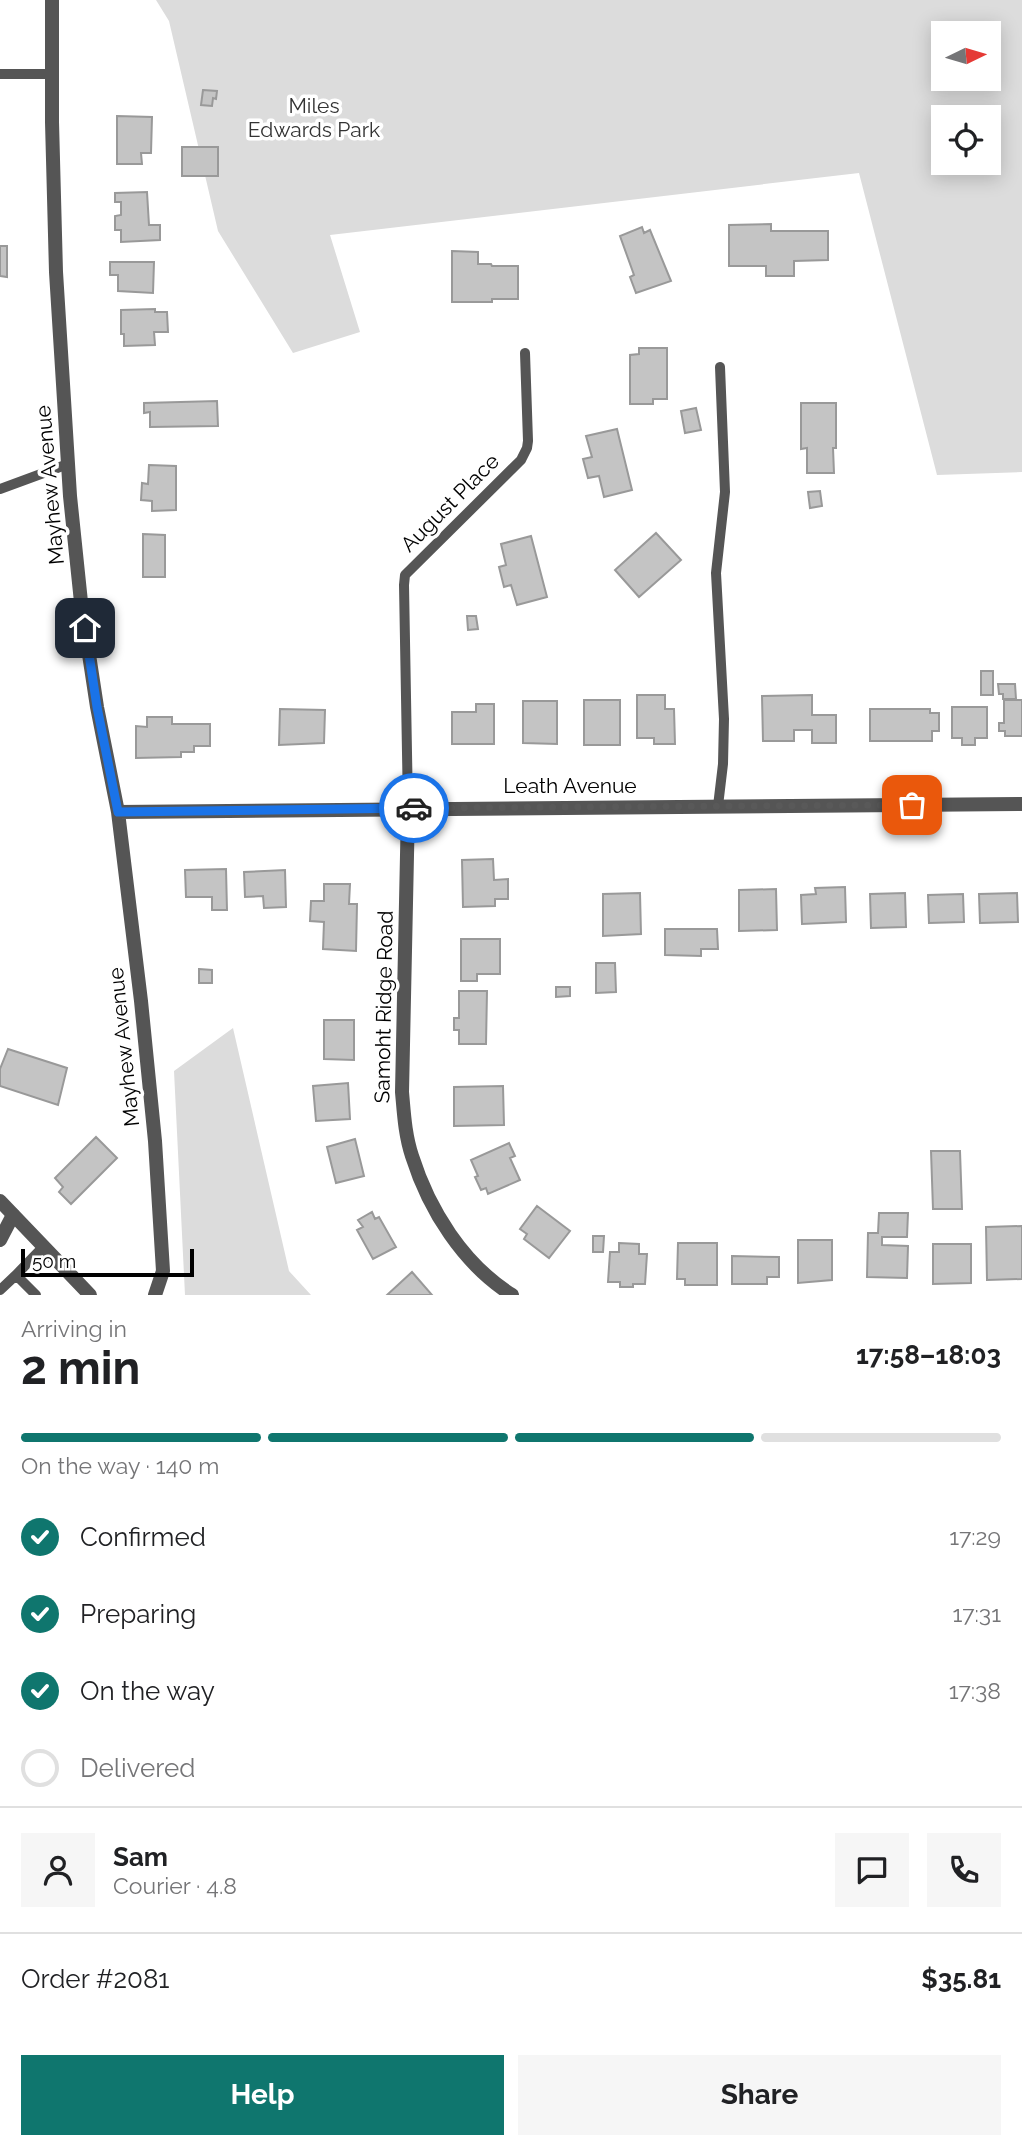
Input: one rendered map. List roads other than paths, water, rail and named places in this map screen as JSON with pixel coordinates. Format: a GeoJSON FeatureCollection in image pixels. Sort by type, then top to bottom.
{"type":"FeatureCollection","features":[{"type":"Feature","properties":{"kind":"street","name":"Mayhew Avenue"},"geometry":{"type":"LineString","coordinates":[[52,0],[56,272],[68,464],[81,602],[97,707],[118,812],[155,1141],[163,1271],[155,1295]]}},
{"type":"Feature","properties":{"kind":"street","name":"Leath Avenue"},"geometry":{"type":"LineString","coordinates":[[118,812],[1022,804]]}},
{"type":"Feature","properties":{"kind":"street","name":"Samoht Ridge Road"},"geometry":{"type":"LineString","coordinates":[[408,808],[402,1092],[404,1124],[411,1155],[426,1195],[448,1231],[475,1264],[512,1295]]}},
{"type":"Feature","properties":{"kind":"street"},"geometry":{"type":"LineString","coordinates":[[0,1201],[90,1295]]}},
{"type":"Feature","properties":{"kind":"street"},"geometry":{"type":"LineString","coordinates":[[0,1240],[13,1215]]}},
{"type":"Feature","properties":{"kind":"lane"},"geometry":{"type":"LineString","coordinates":[[0,74],[52,74]]}},
{"type":"Feature","properties":{"kind":"lane","name":"August Place"},"geometry":{"type":"LineString","coordinates":[[408,808],[405,575],[521,460],[528,441],[525,353]]}},
{"type":"Feature","properties":{"kind":"lane"},"geometry":{"type":"LineString","coordinates":[[718,806],[724,719],[716,573],[724,492],[720,367]]}},
{"type":"Feature","properties":{"kind":"lane"},"geometry":{"type":"LineString","coordinates":[[0,489],[68,464]]}},
{"type":"Feature","properties":{"kind":"lane"},"geometry":{"type":"LineString","coordinates":[[0,1290],[44,1246]]}},
{"type":"Feature","properties":{"kind":"lane"},"geometry":{"type":"LineString","coordinates":[[16,1275],[36,1295]]}},
{"type":"Feature","properties":{"kind":"park label","name":"Miles Edwards Park"},"geometry":{"type":"Point","coordinates":[314,118]}}]}
